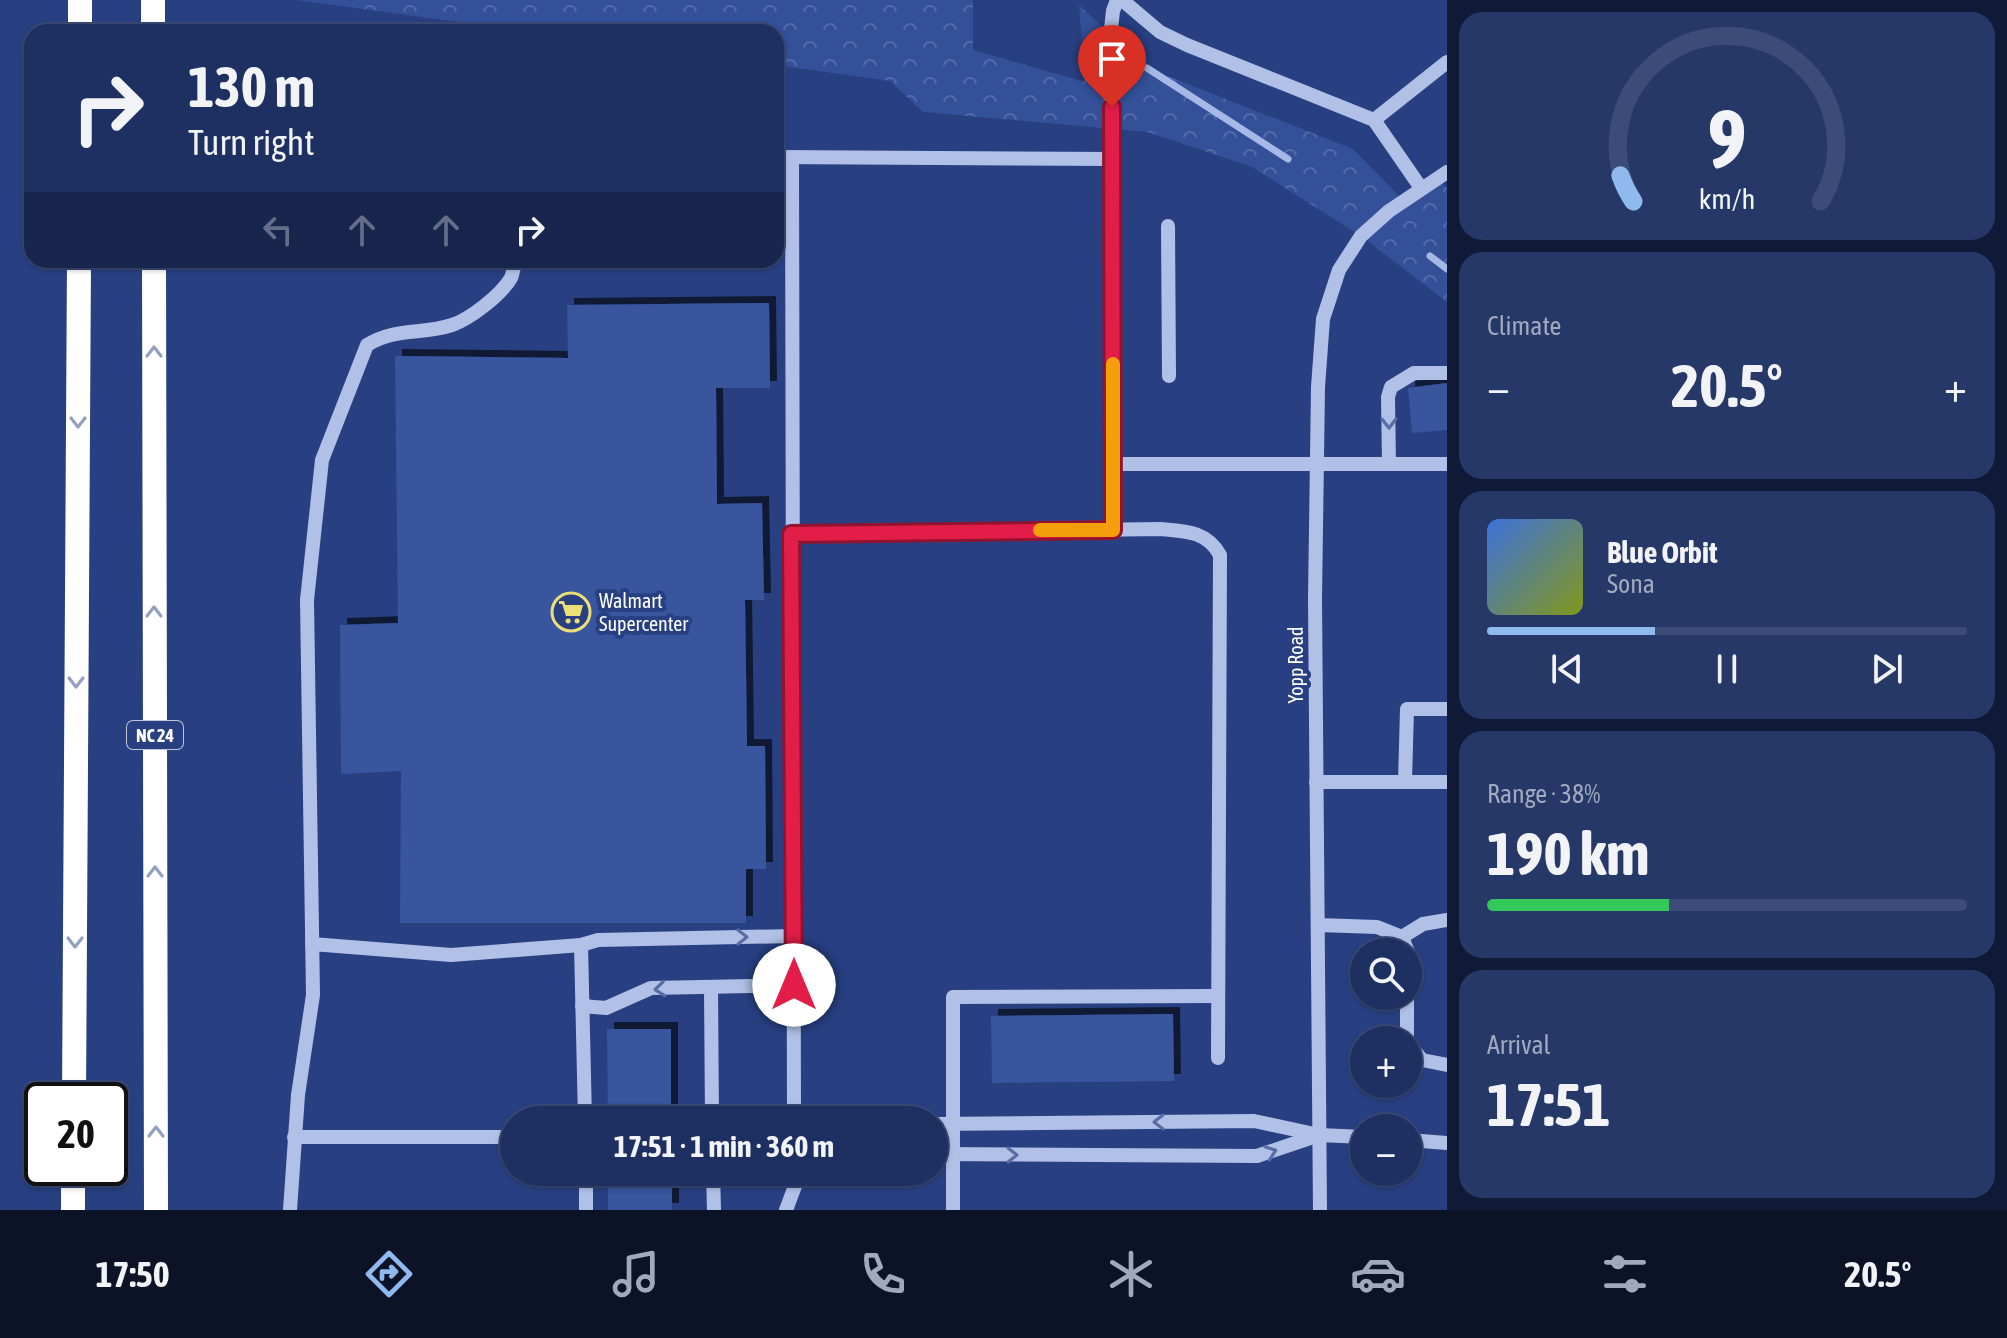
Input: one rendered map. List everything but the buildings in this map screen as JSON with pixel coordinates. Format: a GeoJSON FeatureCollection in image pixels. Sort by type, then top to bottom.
{"type":"FeatureCollection","features":[{"type":"Feature","properties":{"kind":"highway"},"geometry":{"type":"LineString","coordinates":[[80,0],[80,24]]}},
{"type":"Feature","properties":{"kind":"highway"},"geometry":{"type":"LineString","coordinates":[[153,0],[153,24]]}},
{"type":"Feature","properties":{"kind":"highway"},"geometry":{"type":"LineString","coordinates":[[74,1082],[79,268]]}},
{"type":"Feature","properties":{"kind":"highway","name":"NC 24"},"geometry":{"type":"LineString","coordinates":[[154,268],[156,1210]]}},
{"type":"Feature","properties":{"kind":"highway"},"geometry":{"type":"LineString","coordinates":[[73,1186],[73,1210]]}},
{"type":"Feature","properties":{"kind":"street"},"geometry":{"type":"LineString","coordinates":[[1113,530],[1111,29],[1120,0],[1160,32],[1187,45],[1374,120],[1421,188]]}},
{"type":"Feature","properties":{"kind":"street"},"geometry":{"type":"LineString","coordinates":[[1374,120],[1447,62]]}},
{"type":"Feature","properties":{"kind":"street"},"geometry":{"type":"LineString","coordinates":[[784,158],[1112,159]]}},
{"type":"Feature","properties":{"kind":"street"},"geometry":{"type":"LineString","coordinates":[[792,159],[784,217],[784,253],[791,534],[794,1106]]}},
{"type":"Feature","properties":{"kind":"street","name":"Yopp Road"},"geometry":{"type":"LineString","coordinates":[[1320,1210],[1317,464],[1323,319],[1339,270],[1361,236],[1389,211],[1447,172]]}},
{"type":"Feature","properties":{"kind":"street"},"geometry":{"type":"LineString","coordinates":[[1168,226],[1169,376]]}},
{"type":"Feature","properties":{"kind":"street"},"geometry":{"type":"LineString","coordinates":[[290,1210],[294,1137],[313,995],[307,600],[322,460],[367,345],[381,336],[396,332],[453,325],[488,303],[511,278],[514,268]]}},
{"type":"Feature","properties":{"kind":"street"},"geometry":{"type":"LineString","coordinates":[[1389,464],[1388,397],[1391,387],[1414,373],[1447,373]]}},
{"type":"Feature","properties":{"kind":"street"},"geometry":{"type":"LineString","coordinates":[[1114,464],[1447,464]]}},
{"type":"Feature","properties":{"kind":"street"},"geometry":{"type":"LineString","coordinates":[[791,534],[1113,530],[1191,532],[1206,537],[1220,555],[1221,912],[1218,1058]]}},
{"type":"Feature","properties":{"kind":"street"},"geometry":{"type":"LineString","coordinates":[[1405,782],[1407,709],[1447,709]]}},
{"type":"Feature","properties":{"kind":"street"},"geometry":{"type":"LineString","coordinates":[[1316,782],[1447,782]]}},
{"type":"Feature","properties":{"kind":"street"},"geometry":{"type":"LineString","coordinates":[[1318,925],[1377,927],[1402,937],[1423,924],[1447,920]]}},
{"type":"Feature","properties":{"kind":"street"},"geometry":{"type":"LineString","coordinates":[[312,944],[451,955],[581,945],[598,940],[794,936]]}},
{"type":"Feature","properties":{"kind":"street"},"geometry":{"type":"LineString","coordinates":[[581,945],[585,1106]]}},
{"type":"Feature","properties":{"kind":"street"},"geometry":{"type":"LineString","coordinates":[[582,1006],[606,1008],[651,988],[794,985]]}},
{"type":"Feature","properties":{"kind":"street"},"geometry":{"type":"LineString","coordinates":[[711,987],[712,1106]]}},
{"type":"Feature","properties":{"kind":"street"},"geometry":{"type":"LineString","coordinates":[[953,1210],[953,997],[1217,996]]}},
{"type":"Feature","properties":{"kind":"street"},"geometry":{"type":"LineString","coordinates":[[1422,1060],[1447,1065]]}},
{"type":"Feature","properties":{"kind":"street"},"geometry":{"type":"LineString","coordinates":[[948,1124],[1254,1121],[1319,1135],[1350,1136]]}},
{"type":"Feature","properties":{"kind":"street"},"geometry":{"type":"LineString","coordinates":[[948,1154],[1257,1156],[1319,1135]]}},
{"type":"Feature","properties":{"kind":"street"},"geometry":{"type":"LineString","coordinates":[[294,1137],[500,1137]]}},
{"type":"Feature","properties":{"kind":"street"},"geometry":{"type":"LineString","coordinates":[[1422,1141],[1447,1143]]}},
{"type":"Feature","properties":{"kind":"street"},"geometry":{"type":"LineString","coordinates":[[586,1186],[586,1210]]}},
{"type":"Feature","properties":{"kind":"street"},"geometry":{"type":"LineString","coordinates":[[713,1186],[714,1210]]}},
{"type":"Feature","properties":{"kind":"street"},"geometry":{"type":"LineString","coordinates":[[786,1210],[795,1186]]}},
{"type":"Feature","properties":{"kind":"green space"},"geometry":{"type":"Polygon","coordinates":[[[297,0],[973,0],[973,50],[1085,82],[1079,5],[1147,68],[1353,149],[1403,200],[1435,178],[1447,188],[1447,302],[1361,236],[1252,167],[1148,132],[923,112],[890,81],[784,66],[784,24],[473,24],[297,0]]]}},
{"type":"Feature","properties":{"kind":"waterway"},"geometry":{"type":"LineString","coordinates":[[1147,68],[1288,159]]}},
{"type":"Feature","properties":{"kind":"waterway"},"geometry":{"type":"LineString","coordinates":[[1430,256],[1447,269]]}},
{"type":"Feature","properties":{"kind":"slow traffic"},"geometry":{"type":"LineString","coordinates":[[1040,530],[1113,530],[1113,364]]}},
{"type":"Feature","properties":{"kind":"place","name":"Walmart Supercenter"},"geometry":{"type":"Point","coordinates":[571,612]}},
{"type":"Feature","properties":{"kind":"route"},"geometry":{"type":"LineString","coordinates":[[794,985],[791,534],[1113,530],[1112,107]]}}]}
